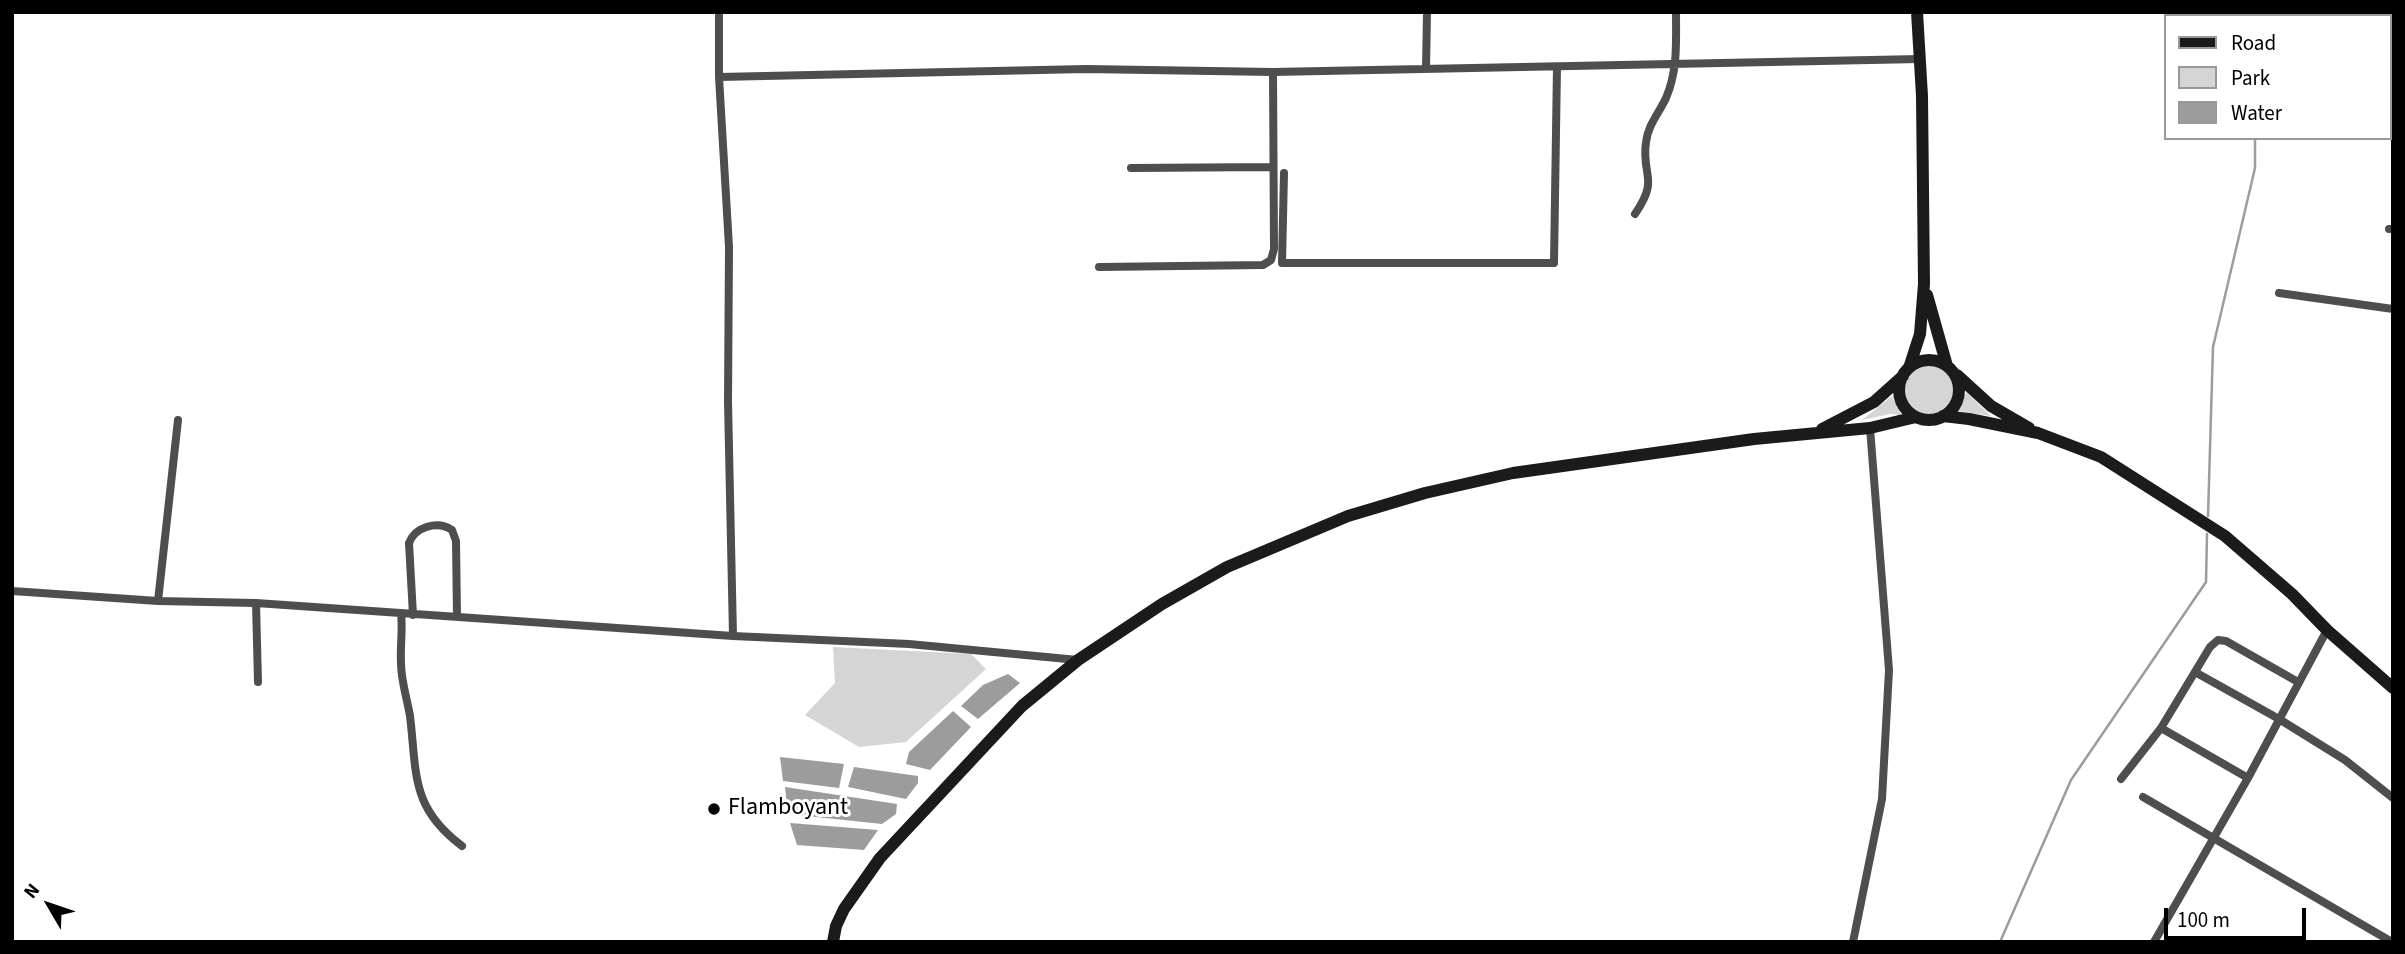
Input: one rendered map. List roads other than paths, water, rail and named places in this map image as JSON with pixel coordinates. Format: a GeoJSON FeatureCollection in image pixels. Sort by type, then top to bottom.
{"type":"FeatureCollection","features":[{"type":"Feature","properties":{"kind":"street"},"geometry":{"type":"LineString","coordinates":[[719,12],[719,78],[729,247],[728,401],[733,636]]}},
{"type":"Feature","properties":{"kind":"street"},"geometry":{"type":"LineString","coordinates":[[1426,69],[1427,12]]}},
{"type":"Feature","properties":{"kind":"street"},"geometry":{"type":"LineString","coordinates":[[1635,214],[1645,200],[1649,188],[1645,154],[1648,132],[1666,97],[1675,64],[1676,12]]}},
{"type":"Feature","properties":{"kind":"street"},"geometry":{"type":"LineString","coordinates":[[1916,417],[1903,404],[1900,385],[1920,334],[1924,284],[1917,12]]}},
{"type":"Feature","properties":{"kind":"street"},"geometry":{"type":"LineString","coordinates":[[719,78],[1086,69],[1273,72],[1920,58]]}},
{"type":"Feature","properties":{"kind":"street"},"geometry":{"type":"LineString","coordinates":[[1284,173],[1282,263],[1554,262],[1557,67]]}},
{"type":"Feature","properties":{"kind":"street"},"geometry":{"type":"LineString","coordinates":[[1099,267],[1267,264],[1271,260],[1274,249],[1273,72]]}},
{"type":"Feature","properties":{"kind":"street"},"geometry":{"type":"LineString","coordinates":[[1131,168],[1273,167]]}},
{"type":"Feature","properties":{"kind":"street"},"geometry":{"type":"LineString","coordinates":[[1924,284],[1959,392],[1957,402],[1943,416]]}},
{"type":"Feature","properties":{"kind":"street"},"geometry":{"type":"LineString","coordinates":[[2279,293],[2393,309]]}},
{"type":"Feature","properties":{"kind":"street"},"geometry":{"type":"LineString","coordinates":[[1816,432],[1874,402],[1918,362],[1938,361],[1951,369],[1991,406],[2038,433],[2101,457],[2225,536],[2393,688]]}},
{"type":"Feature","properties":{"kind":"street"},"geometry":{"type":"LineString","coordinates":[[1862,410],[1860,421],[1870,428]]}},
{"type":"Feature","properties":{"kind":"street"},"geometry":{"type":"LineString","coordinates":[[833,942],[844,909],[880,858],[1022,706],[1078,660],[1162,604],[1227,567],[1348,516],[1425,493],[1513,473],[1816,432],[1870,428],[1916,417],[1969,419],[2038,433]]}},
{"type":"Feature","properties":{"kind":"street"},"geometry":{"type":"LineString","coordinates":[[158,601],[178,421]]}},
{"type":"Feature","properties":{"kind":"street"},"geometry":{"type":"LineString","coordinates":[[1853,942],[1882,799],[1889,670],[1870,428]]}},
{"type":"Feature","properties":{"kind":"street"},"geometry":{"type":"LineString","coordinates":[[413,614],[409,543],[411,536],[419,529],[443,525],[452,530],[456,541],[457,617]]}},
{"type":"Feature","properties":{"kind":"street"},"geometry":{"type":"LineString","coordinates":[[12,591],[158,601],[256,603],[733,636],[909,644],[1078,660]]}},
{"type":"Feature","properties":{"kind":"street"},"geometry":{"type":"LineString","coordinates":[[256,603],[258,682]]}},
{"type":"Feature","properties":{"kind":"street"},"geometry":{"type":"LineString","coordinates":[[401,614],[401,664],[415,774],[426,807],[435,822],[462,846]]}},
{"type":"Feature","properties":{"kind":"street"},"geometry":{"type":"LineString","coordinates":[[2154,942],[2248,778],[2327,629]]}},
{"type":"Feature","properties":{"kind":"street"},"geometry":{"type":"LineString","coordinates":[[2121,779],[2161,728],[2210,647],[2218,640],[2226,641],[2298,682]]}},
{"type":"Feature","properties":{"kind":"street"},"geometry":{"type":"LineString","coordinates":[[2195,673],[2279,719],[2345,760],[2393,798]]}},
{"type":"Feature","properties":{"kind":"street"},"geometry":{"type":"LineString","coordinates":[[2161,728],[2248,778]]}},
{"type":"Feature","properties":{"kind":"street"},"geometry":{"type":"LineString","coordinates":[[2143,797],[2392,942]]}},
{"type":"Feature","properties":{"kind":"water"},"geometry":{"type":"Polygon","coordinates":[[[1008,674],[1020,683],[978,719],[961,706],[983,685],[1008,674]]]}},
{"type":"Feature","properties":{"kind":"water"},"geometry":{"type":"Polygon","coordinates":[[[953,711],[971,727],[930,770],[906,764],[909,752],[953,711]]]}},
{"type":"Feature","properties":{"kind":"water"},"geometry":{"type":"Polygon","coordinates":[[[780,757],[844,764],[839,788],[783,781],[780,757]]]}},
{"type":"Feature","properties":{"kind":"water"},"geometry":{"type":"Polygon","coordinates":[[[854,767],[918,776],[918,783],[906,799],[848,787],[854,767]]]}},
{"type":"Feature","properties":{"kind":"water"},"geometry":{"type":"Polygon","coordinates":[[[785,787],[897,804],[896,814],[882,824],[788,814],[785,787]]]}},
{"type":"Feature","properties":{"kind":"water"},"geometry":{"type":"Polygon","coordinates":[[[790,823],[878,830],[864,850],[797,845],[790,823]]]}},
{"type":"Feature","properties":{"kind":"waterway"},"geometry":{"type":"LineString","coordinates":[[2208,516],[2213,347],[2255,168],[2255,140]]}},
{"type":"Feature","properties":{"kind":"waterway"},"geometry":{"type":"LineString","coordinates":[[2000,942],[2071,780],[2206,582],[2207,534]]}},
{"type":"Feature","properties":{"kind":"place","name":"Flamboyant"},"geometry":{"type":"Point","coordinates":[714,809]}}]}
